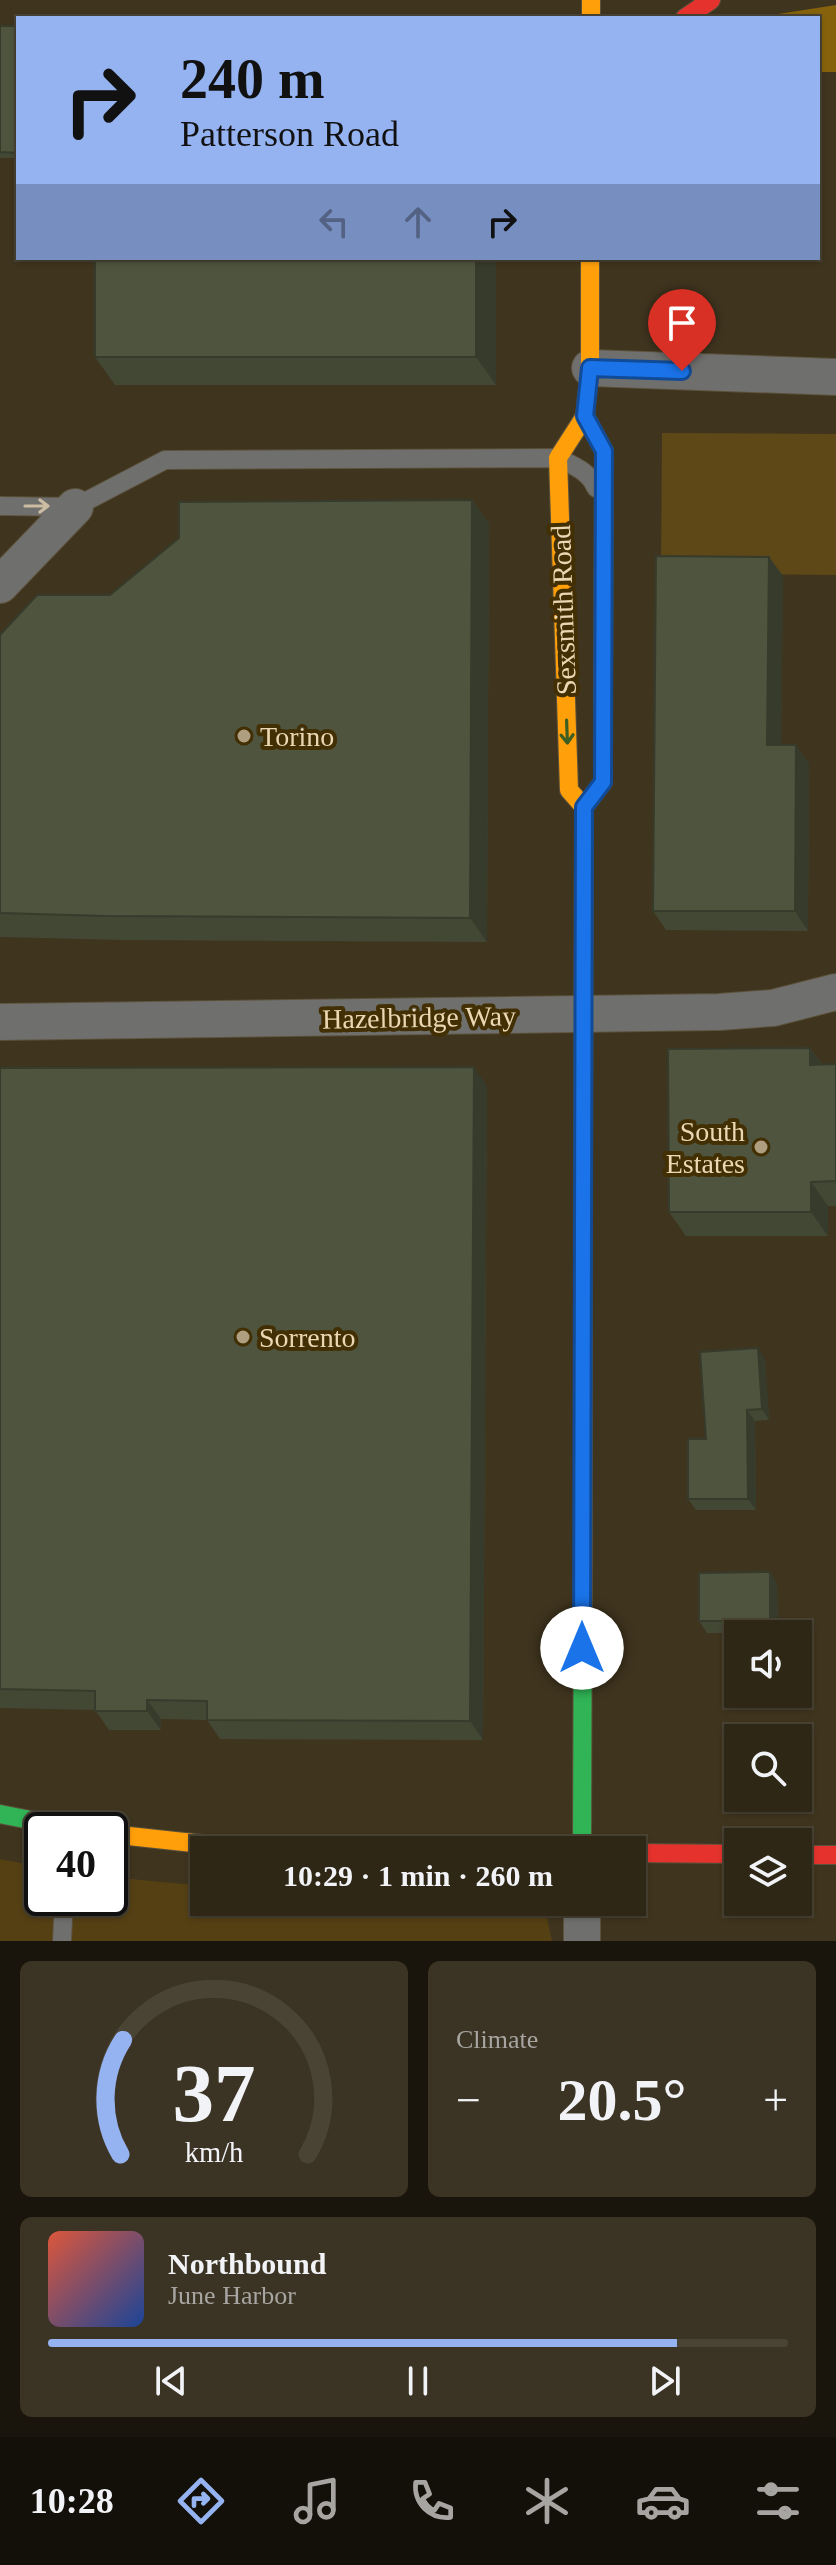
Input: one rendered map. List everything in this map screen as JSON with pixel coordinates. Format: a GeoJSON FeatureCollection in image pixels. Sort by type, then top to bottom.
{"type":"FeatureCollection","features":[{"type":"Feature","properties":{"kind":"street"},"geometry":{"type":"LineString","coordinates":[[688,16],[711,0]]}},
{"type":"Feature","properties":{"kind":"street"},"geometry":{"type":"LineString","coordinates":[[558,458],[585,416],[590,368],[590,260]]}},
{"type":"Feature","properties":{"kind":"street"},"geometry":{"type":"LineString","coordinates":[[590,368],[836,377]]}},
{"type":"Feature","properties":{"kind":"street","name":"Sexsmith Road"},"geometry":{"type":"LineString","coordinates":[[582,1836],[584,807],[603,782],[604,505],[604,451],[585,416]]}},
{"type":"Feature","properties":{"kind":"street","name":"Sexsmith Road"},"geometry":{"type":"LineString","coordinates":[[558,458],[569,790],[584,807]]}},
{"type":"Feature","properties":{"kind":"street"},"geometry":{"type":"LineString","coordinates":[[0,585],[75,507]]}},
{"type":"Feature","properties":{"kind":"street","name":"Hazelbridge Way"},"geometry":{"type":"LineString","coordinates":[[0,1022],[719,1012],[773,1008],[836,992]]}},
{"type":"Feature","properties":{"kind":"street"},"geometry":{"type":"LineString","coordinates":[[0,1814],[24,1819]]}},
{"type":"Feature","properties":{"kind":"street"},"geometry":{"type":"LineString","coordinates":[[128,1837],[190,1844]]}},
{"type":"Feature","properties":{"kind":"street"},"geometry":{"type":"LineString","coordinates":[[646,1853],[724,1854]]}},
{"type":"Feature","properties":{"kind":"street"},"geometry":{"type":"LineString","coordinates":[[812,1855],[836,1855]]}},
{"type":"Feature","properties":{"kind":"street"},"geometry":{"type":"LineString","coordinates":[[582,1916],[582,1941]]}},
{"type":"Feature","properties":{"kind":"lane"},"geometry":{"type":"LineString","coordinates":[[0,506],[75,507],[165,460],[558,458],[580,468],[593,480],[604,505]]}},
{"type":"Feature","properties":{"kind":"lane"},"geometry":{"type":"LineString","coordinates":[[62,1941],[63,1916]]}},
{"type":"Feature","properties":{"kind":"shaded area"},"geometry":{"type":"Polygon","coordinates":[[[836,5],[836,72],[820,72],[820,16],[765,16],[836,5]]]}},
{"type":"Feature","properties":{"kind":"shaded area"},"geometry":{"type":"Polygon","coordinates":[[[662,433],[836,434],[836,575],[661,573],[662,433]]]}},
{"type":"Feature","properties":{"kind":"shaded area"},"geometry":{"type":"Polygon","coordinates":[[[0,1859],[24,1864],[24,1916],[128,1916],[128,1879],[190,1885],[190,1916],[546,1916],[552,1941],[0,1941],[0,1859]]]}},
{"type":"Feature","properties":{"kind":"building"},"geometry":{"type":"Polygon","coordinates":[[[0,26],[16,26],[16,153],[0,152],[0,26]]]}},
{"type":"Feature","properties":{"kind":"building"},"geometry":{"type":"Polygon","coordinates":[[[95,260],[476,260],[476,357],[95,357],[95,260]]]}},
{"type":"Feature","properties":{"kind":"building","name":"Torino"},"geometry":{"type":"Polygon","coordinates":[[[472,500],[470,918],[0,913],[0,635],[37,595],[110,595],[179,538],[179,502],[472,500]]]}},
{"type":"Feature","properties":{"kind":"building"},"geometry":{"type":"Polygon","coordinates":[[[656,556],[769,557],[767,745],[796,745],[795,911],[653,911],[656,556]]]}},
{"type":"Feature","properties":{"kind":"building","name":"South Estates"},"geometry":{"type":"Polygon","coordinates":[[[810,1048],[810,1065],[836,1064],[836,1181],[811,1182],[811,1212],[669,1212],[668,1049],[810,1048]]]}},
{"type":"Feature","properties":{"kind":"building","name":"Sorrento"},"geometry":{"type":"Polygon","coordinates":[[[474,1067],[470,1721],[207,1720],[207,1701],[147,1700],[147,1711],[95,1711],[95,1691],[0,1689],[0,1068],[474,1067]]]}},
{"type":"Feature","properties":{"kind":"building"},"geometry":{"type":"Polygon","coordinates":[[[758,1348],[762,1409],[747,1410],[748,1499],[688,1499],[688,1439],[706,1439],[700,1352],[758,1348]]]}},
{"type":"Feature","properties":{"kind":"building"},"geometry":{"type":"Polygon","coordinates":[[[770,1572],[770,1620],[699,1621],[699,1573],[770,1572]]]}},
{"type":"Feature","properties":{"kind":"traffic: fast"},"geometry":{"type":"LineString","coordinates":[[582,1836],[583,1550]]}},
{"type":"Feature","properties":{"kind":"traffic: fast"},"geometry":{"type":"LineString","coordinates":[[0,1814],[24,1819]]}},
{"type":"Feature","properties":{"kind":"traffic: slow"},"geometry":{"type":"LineString","coordinates":[[591,0],[591,16]]}},
{"type":"Feature","properties":{"kind":"traffic: slow"},"geometry":{"type":"LineString","coordinates":[[584,807],[569,790],[558,458],[585,416],[590,368],[590,260]]}},
{"type":"Feature","properties":{"kind":"traffic: slow"},"geometry":{"type":"LineString","coordinates":[[583,1164],[584,807],[603,782],[603,687]]}},
{"type":"Feature","properties":{"kind":"traffic: slow"},"geometry":{"type":"LineString","coordinates":[[128,1836],[190,1843]]}},
{"type":"Feature","properties":{"kind":"traffic: jam"},"geometry":{"type":"LineString","coordinates":[[688,16],[711,0]]}},
{"type":"Feature","properties":{"kind":"traffic: jam"},"geometry":{"type":"LineString","coordinates":[[585,416],[604,451],[603,687]]}},
{"type":"Feature","properties":{"kind":"traffic: jam"},"geometry":{"type":"LineString","coordinates":[[583,1164],[583,1550]]}},
{"type":"Feature","properties":{"kind":"traffic: jam"},"geometry":{"type":"LineString","coordinates":[[646,1853],[724,1854]]}},
{"type":"Feature","properties":{"kind":"traffic: jam"},"geometry":{"type":"LineString","coordinates":[[812,1855],[836,1855]]}},
{"type":"Feature","properties":{"kind":"place","name":"Torino"},"geometry":{"type":"Point","coordinates":[244,736]}},
{"type":"Feature","properties":{"kind":"place","name":"South Estates"},"geometry":{"type":"Point","coordinates":[761,1147]}},
{"type":"Feature","properties":{"kind":"place","name":"Sorrento"},"geometry":{"type":"Point","coordinates":[243,1337]}},
{"type":"Feature","properties":{"kind":"route"},"geometry":{"type":"LineString","coordinates":[[582,1648],[584,807],[603,782],[604,505],[604,451],[585,416],[590,368],[682,371]]}}]}
